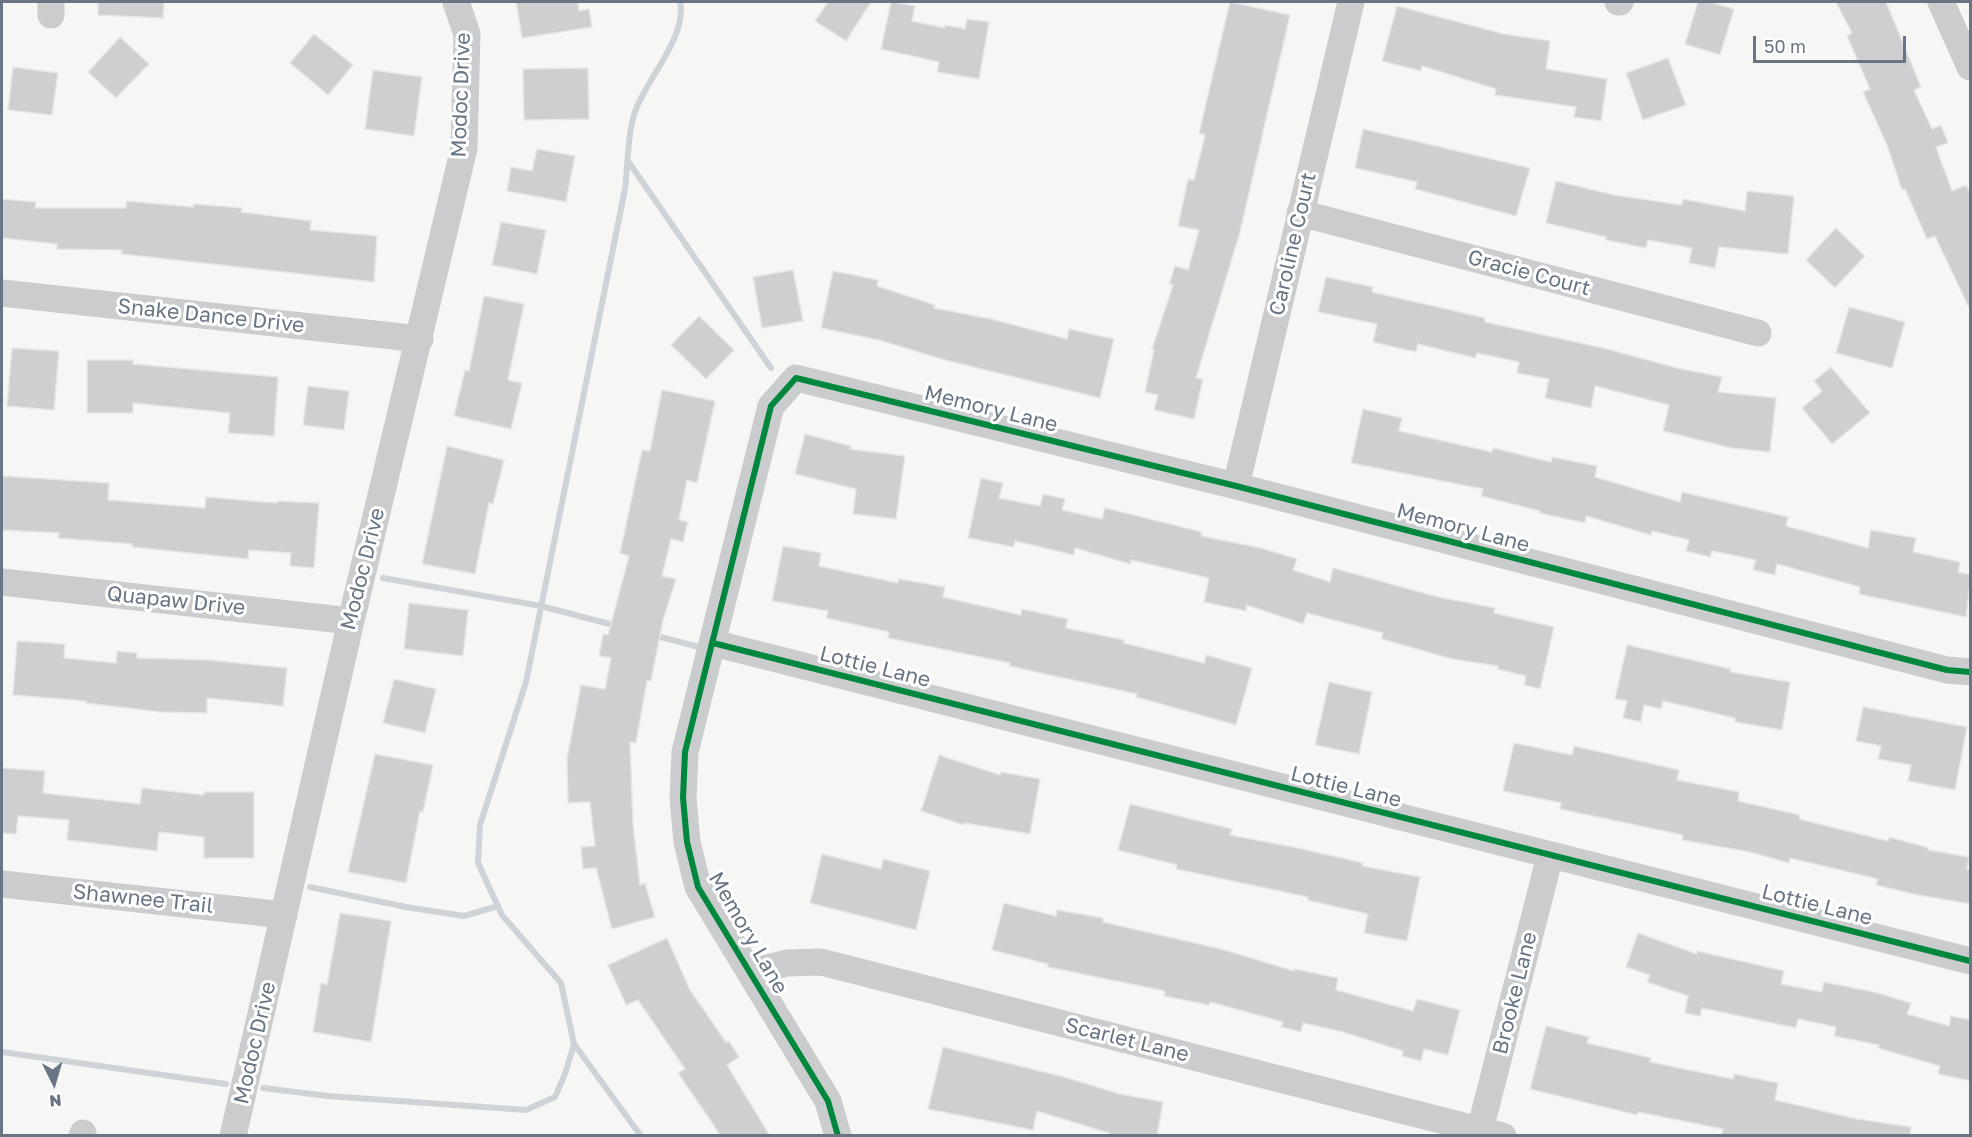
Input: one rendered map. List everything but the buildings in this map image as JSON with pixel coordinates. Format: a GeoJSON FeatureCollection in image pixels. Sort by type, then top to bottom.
{"type":"FeatureCollection","features":[{"type":"Feature","properties":{"kind":"street","name":"Modoc Drive"},"geometry":{"type":"LineString","coordinates":[[233,1136],[351,621],[464,147],[467,34],[456,2]]}},
{"type":"Feature","properties":{"kind":"street","name":"Caroline Court"},"geometry":{"type":"LineString","coordinates":[[1236,486],[1351,2]]}},
{"type":"Feature","properties":{"kind":"street"},"geometry":{"type":"LineString","coordinates":[[1941,2],[1971,67]]}},
{"type":"Feature","properties":{"kind":"street","name":"Gracie Court"},"geometry":{"type":"LineString","coordinates":[[1300,213],[1758,333]]}},
{"type":"Feature","properties":{"kind":"street","name":"Snake Dance Drive"},"geometry":{"type":"LineString","coordinates":[[2,292],[420,339]]}},
{"type":"Feature","properties":{"kind":"street","name":"Memory Lane"},"geometry":{"type":"LineString","coordinates":[[838,1136],[828,1101],[698,887],[687,842],[684,798],[685,752],[771,406],[796,378],[1236,486],[1947,670],[1971,672]]}},
{"type":"Feature","properties":{"kind":"street","name":"Quapaw Drive"},"geometry":{"type":"LineString","coordinates":[[2,582],[351,621]]}},
{"type":"Feature","properties":{"kind":"street","name":"Lottie Lane"},"geometry":{"type":"LineString","coordinates":[[713,642],[1971,961]]}},
{"type":"Feature","properties":{"kind":"street","name":"Brooke Lane"},"geometry":{"type":"LineString","coordinates":[[1492,1133],[1550,855]]}},
{"type":"Feature","properties":{"kind":"street","name":"Shawnee Trail"},"geometry":{"type":"LineString","coordinates":[[2,884],[284,915]]}},
{"type":"Feature","properties":{"kind":"street","name":"Scarlet Lane"},"geometry":{"type":"LineString","coordinates":[[751,972],[787,963],[822,962],[1492,1133]]}},
{"type":"Feature","properties":{"kind":"waterway"},"geometry":{"type":"LineString","coordinates":[[641,1136],[574,1044],[561,983],[502,915],[478,863],[480,825],[526,682],[625,189],[634,115],[671,45],[681,16],[680,2]]}},
{"type":"Feature","properties":{"kind":"waterway"},"geometry":{"type":"LineString","coordinates":[[628,161],[771,368]]}},
{"type":"Feature","properties":{"kind":"waterway"},"geometry":{"type":"LineString","coordinates":[[383,578],[541,606],[617,626]]}},
{"type":"Feature","properties":{"kind":"waterway"},"geometry":{"type":"LineString","coordinates":[[653,635],[699,647]]}},
{"type":"Feature","properties":{"kind":"waterway"},"geometry":{"type":"LineString","coordinates":[[310,887],[406,907],[464,916],[498,906]]}},
{"type":"Feature","properties":{"kind":"waterway"},"geometry":{"type":"LineString","coordinates":[[263,1088],[328,1096],[526,1110],[555,1097],[574,1044]]}},
{"type":"Feature","properties":{"kind":"waterway"},"geometry":{"type":"LineString","coordinates":[[2,1052],[226,1084]]}},
{"type":"Feature","properties":{"kind":"cycle path"},"geometry":{"type":"LineString","coordinates":[[838,1136],[828,1101],[698,887],[687,842],[683,798],[685,752],[771,406],[796,378],[1236,486],[1947,670],[1970,672]]}},
{"type":"Feature","properties":{"kind":"cycle path"},"geometry":{"type":"LineString","coordinates":[[713,643],[1970,961]]}}]}
